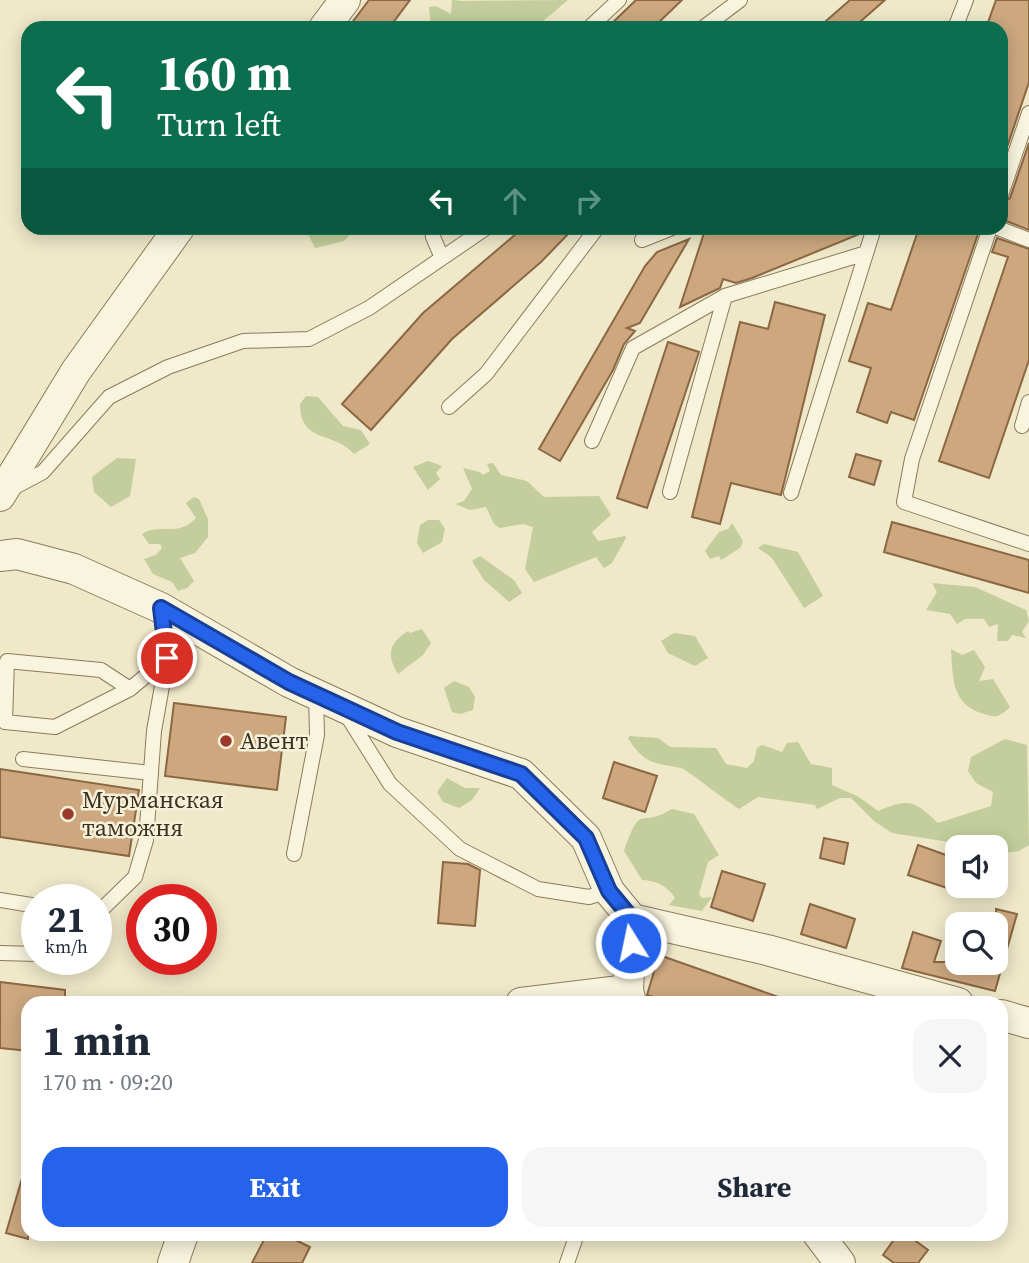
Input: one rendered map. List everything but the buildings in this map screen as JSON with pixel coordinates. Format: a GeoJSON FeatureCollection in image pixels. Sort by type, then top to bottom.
{"type":"FeatureCollection","features":[{"type":"Feature","properties":{"kind":"street"},"geometry":{"type":"LineString","coordinates":[[329,21],[345,0]]}},
{"type":"Feature","properties":{"kind":"street"},"geometry":{"type":"LineString","coordinates":[[0,495],[76,371],[174,235]]}},
{"type":"Feature","properties":{"kind":"street"},"geometry":{"type":"LineString","coordinates":[[0,556],[17,554],[74,569],[161,608],[329,700],[408,736],[521,774],[586,838],[609,891],[632,919],[767,950],[933,996]]}},
{"type":"Feature","properties":{"kind":"street"},"geometry":{"type":"LineString","coordinates":[[630,996],[632,919]]}},
{"type":"Feature","properties":{"kind":"street"},"geometry":{"type":"LineString","coordinates":[[1008,1017],[1029,1023]]}},
{"type":"Feature","properties":{"kind":"street"},"geometry":{"type":"LineString","coordinates":[[173,1263],[181,1241]]}},
{"type":"Feature","properties":{"kind":"street"},"geometry":{"type":"LineString","coordinates":[[823,1241],[840,1263]]}},
{"type":"Feature","properties":{"kind":"lane"},"geometry":{"type":"LineString","coordinates":[[596,21],[619,0]]}},
{"type":"Feature","properties":{"kind":"lane"},"geometry":{"type":"LineString","coordinates":[[712,21],[740,0]]}},
{"type":"Feature","properties":{"kind":"lane"},"geometry":{"type":"LineString","coordinates":[[958,21],[966,0]]}},
{"type":"Feature","properties":{"kind":"lane"},"geometry":{"type":"LineString","coordinates":[[1008,174],[1029,113]]}},
{"type":"Feature","properties":{"kind":"lane"},"geometry":{"type":"LineString","coordinates":[[1008,232],[1029,240]]}},
{"type":"Feature","properties":{"kind":"lane"},"geometry":{"type":"LineString","coordinates":[[433,235],[442,258]]}},
{"type":"Feature","properties":{"kind":"lane"},"geometry":{"type":"LineString","coordinates":[[0,495],[43,472],[109,397],[168,367],[243,341],[309,338],[369,308],[476,235]]}},
{"type":"Feature","properties":{"kind":"lane"},"geometry":{"type":"LineString","coordinates":[[449,407],[486,374],[592,235]]}},
{"type":"Feature","properties":{"kind":"lane"},"geometry":{"type":"LineString","coordinates":[[645,235],[642,240],[655,235]]}},
{"type":"Feature","properties":{"kind":"lane"},"geometry":{"type":"LineString","coordinates":[[791,493],[871,235]]}},
{"type":"Feature","properties":{"kind":"lane"},"geometry":{"type":"LineString","coordinates":[[988,235],[912,459],[904,502],[1029,544]]}},
{"type":"Feature","properties":{"kind":"lane"},"geometry":{"type":"LineString","coordinates":[[592,441],[633,348],[725,296],[863,254]]}},
{"type":"Feature","properties":{"kind":"lane"},"geometry":{"type":"LineString","coordinates":[[670,492],[725,296]]}},
{"type":"Feature","properties":{"kind":"lane"},"geometry":{"type":"LineString","coordinates":[[1022,426],[1029,402]]}},
{"type":"Feature","properties":{"kind":"lane"},"geometry":{"type":"LineString","coordinates":[[112,899],[135,877],[146,840],[154,731],[167,658],[161,608]]}},
{"type":"Feature","properties":{"kind":"lane"},"geometry":{"type":"LineString","coordinates":[[130,690],[100,670],[7,661],[5,722],[55,727],[130,690],[167,658]]}},
{"type":"Feature","properties":{"kind":"lane"},"geometry":{"type":"LineString","coordinates":[[294,854],[317,735],[329,700]]}},
{"type":"Feature","properties":{"kind":"lane"},"geometry":{"type":"LineString","coordinates":[[329,700],[390,784],[460,849],[538,889],[589,897],[609,891]]}},
{"type":"Feature","properties":{"kind":"lane"},"geometry":{"type":"LineString","coordinates":[[23,759],[151,773]]}},
{"type":"Feature","properties":{"kind":"lane"},"geometry":{"type":"LineString","coordinates":[[0,900],[21,903]]}},
{"type":"Feature","properties":{"kind":"lane"},"geometry":{"type":"LineString","coordinates":[[0,953],[21,954]]}},
{"type":"Feature","properties":{"kind":"lane"},"geometry":{"type":"LineString","coordinates":[[567,1263],[575,1241]]}},
{"type":"Feature","properties":{"kind":"green space"},"geometry":{"type":"Polygon","coordinates":[[[452,0],[568,0],[543,21],[430,21],[429,7],[436,6],[451,14],[452,0]]]}},
{"type":"Feature","properties":{"kind":"green space"},"geometry":{"type":"Polygon","coordinates":[[[308,235],[350,235],[344,241],[315,248],[308,235]]]}},
{"type":"Feature","properties":{"kind":"green space"},"geometry":{"type":"Polygon","coordinates":[[[306,396],[318,397],[343,426],[361,430],[370,444],[354,454],[338,442],[312,431],[302,417],[300,404],[306,396]]]}},
{"type":"Feature","properties":{"kind":"green space"},"geometry":{"type":"Polygon","coordinates":[[[117,458],[136,459],[130,496],[111,507],[94,492],[92,477],[117,458]]]}},
{"type":"Feature","properties":{"kind":"green space"},"geometry":{"type":"Polygon","coordinates":[[[428,461],[442,466],[436,473],[440,479],[428,490],[413,467],[428,461]]]}},
{"type":"Feature","properties":{"kind":"green space"},"geometry":{"type":"Polygon","coordinates":[[[493,463],[501,475],[527,481],[544,497],[599,496],[611,515],[592,532],[598,541],[626,538],[612,563],[604,568],[596,557],[534,582],[525,569],[533,527],[523,524],[500,528],[494,524],[486,507],[470,510],[455,504],[464,501],[472,489],[463,468],[483,475],[490,471],[487,464],[493,463]]]}},
{"type":"Feature","properties":{"kind":"green space"},"geometry":{"type":"Polygon","coordinates":[[[194,497],[199,499],[208,519],[208,537],[195,553],[180,558],[194,581],[187,588],[178,591],[172,582],[153,574],[144,559],[156,555],[162,548],[160,544],[149,544],[142,534],[156,529],[176,529],[189,524],[196,518],[186,503],[194,497]]]}},
{"type":"Feature","properties":{"kind":"green space"},"geometry":{"type":"Polygon","coordinates":[[[428,520],[439,520],[445,529],[442,542],[423,553],[417,543],[420,525],[428,520]]]}},
{"type":"Feature","properties":{"kind":"green space"},"geometry":{"type":"Polygon","coordinates":[[[732,523],[743,541],[740,548],[721,560],[719,556],[710,559],[705,551],[719,532],[728,529],[732,523]]]}},
{"type":"Feature","properties":{"kind":"green space"},"geometry":{"type":"Polygon","coordinates":[[[764,544],[798,552],[823,596],[804,608],[772,558],[758,548],[764,544]]]}},
{"type":"Feature","properties":{"kind":"green space"},"geometry":{"type":"Polygon","coordinates":[[[480,556],[514,580],[522,593],[509,602],[484,580],[472,561],[480,556]]]}},
{"type":"Feature","properties":{"kind":"green space"},"geometry":{"type":"Polygon","coordinates":[[[932,583],[975,587],[1026,610],[1029,621],[1022,632],[1026,638],[1012,635],[1008,641],[997,641],[998,624],[989,627],[984,619],[965,619],[957,624],[950,614],[926,610],[937,592],[932,583]]]}},
{"type":"Feature","properties":{"kind":"green space"},"geometry":{"type":"Polygon","coordinates":[[[422,629],[431,643],[423,655],[398,674],[392,661],[393,645],[408,631],[410,633],[422,629]]]}},
{"type":"Feature","properties":{"kind":"green space"},"geometry":{"type":"Polygon","coordinates":[[[674,633],[695,636],[708,658],[695,666],[668,653],[661,641],[674,633]]]}},
{"type":"Feature","properties":{"kind":"green space"},"geometry":{"type":"Polygon","coordinates":[[[951,649],[962,655],[974,650],[985,667],[979,681],[993,679],[1010,707],[1000,715],[993,716],[971,709],[964,703],[956,688],[951,649]]]}},
{"type":"Feature","properties":{"kind":"green space"},"geometry":{"type":"Polygon","coordinates":[[[454,681],[469,687],[475,697],[473,710],[460,714],[452,712],[444,688],[454,681]]]}},
{"type":"Feature","properties":{"kind":"green space"},"geometry":{"type":"Polygon","coordinates":[[[628,738],[658,738],[670,747],[716,748],[726,764],[747,768],[754,761],[757,748],[762,745],[782,752],[787,743],[798,742],[811,764],[832,768],[832,785],[859,797],[878,811],[897,804],[911,804],[938,823],[991,806],[993,792],[976,783],[968,771],[971,757],[1005,739],[1027,745],[1029,845],[1019,851],[1008,852],[1008,835],[945,835],[945,841],[892,833],[874,821],[851,798],[840,798],[817,809],[815,805],[758,797],[739,809],[685,770],[645,758],[628,738]]]}},
{"type":"Feature","properties":{"kind":"green space"},"geometry":{"type":"Polygon","coordinates":[[[447,778],[465,788],[480,788],[472,800],[459,808],[443,802],[437,792],[447,778]]]}},
{"type":"Feature","properties":{"kind":"green space"},"geometry":{"type":"Polygon","coordinates":[[[672,809],[694,814],[719,855],[708,862],[699,894],[702,898],[712,897],[702,911],[669,905],[675,898],[669,890],[661,884],[642,880],[624,851],[638,821],[672,809]]]}},
{"type":"Feature","properties":{"kind":"place","name":"Авент"},"geometry":{"type":"Point","coordinates":[226,741]}},
{"type":"Feature","properties":{"kind":"place","name":"Мурманская таможня"},"geometry":{"type":"Point","coordinates":[68,814]}},
{"type":"Feature","properties":{"kind":"route"},"geometry":{"type":"LineString","coordinates":[[167,658],[161,608],[289,682],[397,732],[521,774],[586,838],[609,891],[632,919],[631,943]]}}]}
